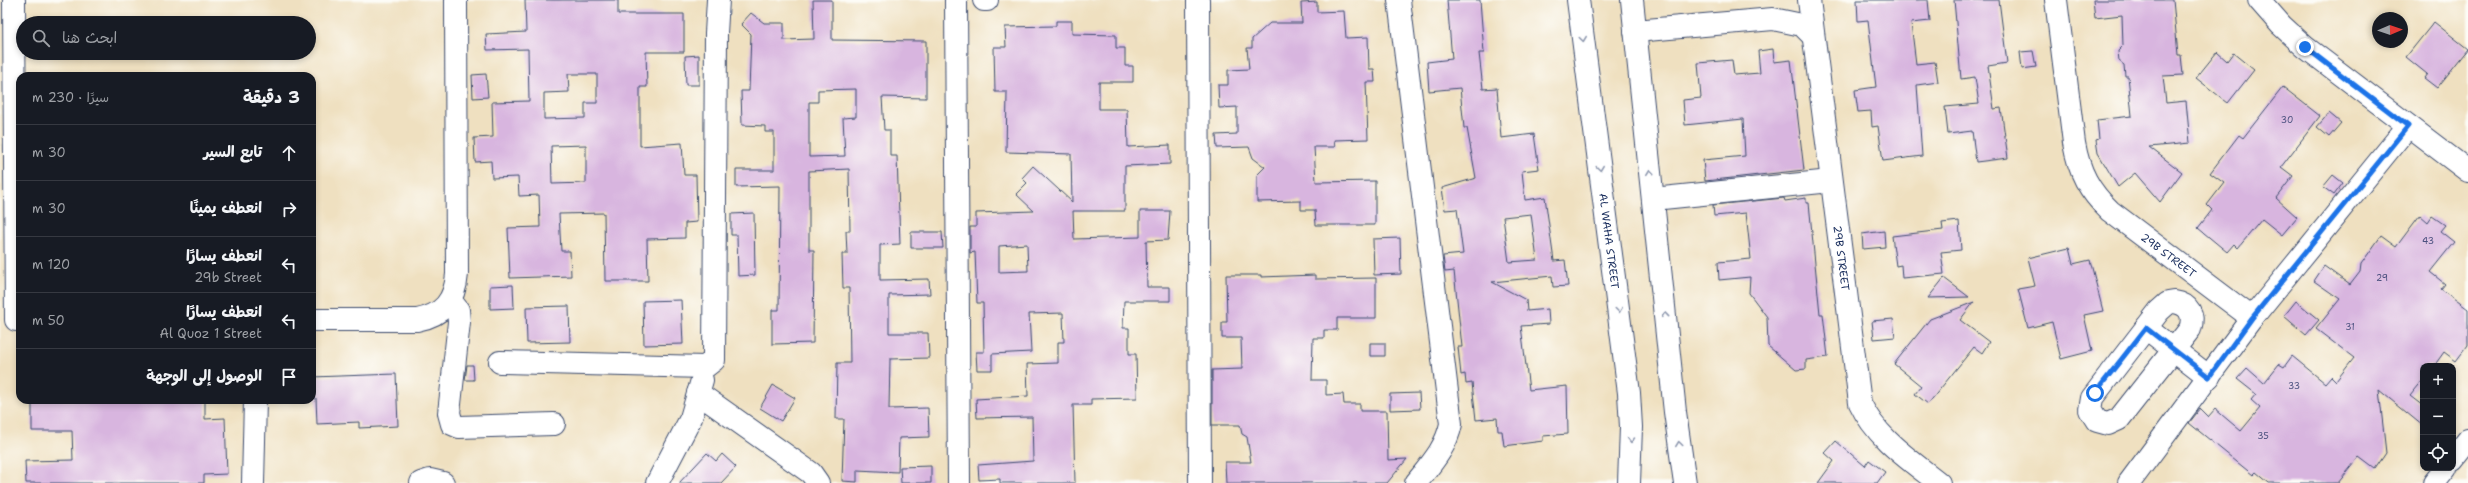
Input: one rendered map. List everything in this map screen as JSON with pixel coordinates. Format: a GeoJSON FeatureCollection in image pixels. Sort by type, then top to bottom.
{"type":"FeatureCollection","features":[{"type":"Feature","properties":{"kind":"street"},"geometry":{"type":"LineString","coordinates":[[12,320],[7,128],[14,0]]}},
{"type":"Feature","properties":{"kind":"street"},"geometry":{"type":"LineString","coordinates":[[316,320],[417,320],[430,317],[442,311],[451,300],[456,288],[457,274],[456,0]]}},
{"type":"Feature","properties":{"kind":"street"},"geometry":{"type":"LineString","coordinates":[[657,483],[685,430],[710,361],[716,33],[718,0]]}},
{"type":"Feature","properties":{"kind":"street"},"geometry":{"type":"LineString","coordinates":[[956,0],[959,483]]}},
{"type":"Feature","properties":{"kind":"street"},"geometry":{"type":"LineString","coordinates":[[1198,0],[1200,483]]}},
{"type":"Feature","properties":{"kind":"street"},"geometry":{"type":"LineString","coordinates":[[1399,0],[1451,424],[1448,437],[1442,449],[1416,483]]}},
{"type":"Feature","properties":{"kind":"street","name":"AL WAHA STREET"},"geometry":{"type":"LineString","coordinates":[[1578,0],[1628,386],[1631,428],[1629,483]]}},
{"type":"Feature","properties":{"kind":"street"},"geometry":{"type":"LineString","coordinates":[[1632,0],[1675,412],[1685,483]]}},
{"type":"Feature","properties":{"kind":"street"},"geometry":{"type":"LineString","coordinates":[[1773,19],[1791,10],[1802,0]]}},
{"type":"Feature","properties":{"kind":"street","name":"29B STREET"},"geometry":{"type":"LineString","coordinates":[[1809,0],[1860,403],[1869,422],[1882,437],[1938,483]]}},
{"type":"Feature","properties":{"kind":"street","name":"29B STREET"},"geometry":{"type":"LineString","coordinates":[[2056,0],[2077,163],[2085,181],[2096,198],[2110,211],[2252,318]]}},
{"type":"Feature","properties":{"kind":"street"},"geometry":{"type":"LineString","coordinates":[[2259,0],[2281,25],[2305,47],[2468,171]]}},
{"type":"Feature","properties":{"kind":"street"},"geometry":{"type":"LineString","coordinates":[[1635,31],[1773,19],[1802,25],[1814,36]]}},
{"type":"Feature","properties":{"kind":"street"},"geometry":{"type":"LineString","coordinates":[[2129,483],[2252,318],[2408,126]]}},
{"type":"Feature","properties":{"kind":"street"},"geometry":{"type":"LineString","coordinates":[[1653,199],[1831,181]]}},
{"type":"Feature","properties":{"kind":"street"},"geometry":{"type":"LineString","coordinates":[[451,300],[459,316],[449,413],[452,424],[459,427],[554,424]]}},
{"type":"Feature","properties":{"kind":"street"},"geometry":{"type":"LineString","coordinates":[[2174,302],[2186,306],[2190,310],[2192,323],[2173,350],[2119,419],[2108,424],[2097,420],[2090,410],[2092,398],[2146,328],[2168,303],[2174,302]]}},
{"type":"Feature","properties":{"kind":"street"},"geometry":{"type":"LineString","coordinates":[[2146,328],[2209,377]]}},
{"type":"Feature","properties":{"kind":"street"},"geometry":{"type":"LineString","coordinates":[[500,362],[710,361]]}},
{"type":"Feature","properties":{"kind":"street"},"geometry":{"type":"LineString","coordinates":[[2111,372],[2138,394]]}},
{"type":"Feature","properties":{"kind":"street"},"geometry":{"type":"LineString","coordinates":[[698,393],[811,473],[818,483]]}},
{"type":"Feature","properties":{"kind":"street"},"geometry":{"type":"LineString","coordinates":[[253,483],[255,404]]}},
{"type":"Feature","properties":{"kind":"street"},"geometry":{"type":"LineString","coordinates":[[2456,455],[2468,440]]}},
{"type":"Feature","properties":{"kind":"street"},"geometry":{"type":"LineString","coordinates":[[2434,483],[2444,471]]}},
{"type":"Feature","properties":{"kind":"street"},"geometry":{"type":"LineString","coordinates":[[421,483],[430,480],[443,483]]}},
{"type":"Feature","properties":{"kind":"building"},"geometry":{"type":"Polygon","coordinates":[[[525,0],[618,0],[618,14],[684,14],[684,52],[646,52],[647,87],[640,87],[640,146],[682,143],[684,175],[696,175],[697,222],[685,223],[685,238],[647,239],[648,281],[605,281],[604,213],[559,214],[561,251],[570,251],[571,276],[510,278],[508,228],[540,227],[539,195],[519,196],[518,177],[492,178],[491,161],[475,162],[474,138],[493,137],[492,102],[529,101],[528,49],[487,50],[486,34],[526,32],[525,0]],[[568,74],[569,92],[544,93],[544,119],[585,118],[585,103],[597,103],[597,74],[568,74]],[[586,145],[551,146],[552,184],[586,183],[586,145]]]}},
{"type":"Feature","properties":{"kind":"building"},"geometry":{"type":"Polygon","coordinates":[[[813,0],[832,0],[832,40],[926,41],[926,98],[882,97],[884,130],[890,130],[890,156],[897,156],[900,244],[880,245],[880,280],[929,279],[930,294],[889,295],[889,333],[928,333],[929,358],[890,359],[889,409],[928,408],[929,437],[899,438],[898,472],[857,470],[857,482],[842,481],[844,419],[836,419],[837,363],[850,363],[849,288],[843,288],[842,254],[847,254],[846,231],[850,231],[849,169],[809,171],[809,250],[814,250],[813,343],[772,344],[772,310],[779,310],[780,186],[736,187],[736,170],[774,170],[774,132],[765,132],[765,126],[742,125],[741,91],[749,91],[751,34],[741,24],[751,13],[764,23],[784,23],[784,40],[814,39],[813,0]],[[856,89],[818,90],[818,102],[809,102],[809,157],[845,156],[843,118],[856,117],[856,89]]]}},
{"type":"Feature","properties":{"kind":"building"},"geometry":{"type":"Polygon","coordinates":[[[1447,0],[1480,0],[1484,53],[1479,53],[1483,89],[1497,88],[1501,138],[1534,134],[1539,169],[1522,171],[1525,200],[1545,197],[1554,261],[1565,260],[1568,286],[1553,287],[1552,276],[1492,282],[1526,300],[1527,311],[1548,309],[1549,324],[1521,326],[1529,390],[1567,386],[1568,434],[1543,436],[1543,441],[1504,446],[1502,431],[1498,431],[1497,418],[1476,420],[1472,383],[1466,384],[1465,374],[1461,375],[1458,347],[1462,347],[1454,271],[1445,272],[1443,256],[1463,254],[1457,209],[1445,210],[1442,188],[1476,178],[1467,128],[1464,128],[1460,88],[1429,91],[1427,62],[1452,59],[1447,0]],[[1531,214],[1503,217],[1509,262],[1537,260],[1531,214]]]}},
{"type":"Feature","properties":{"kind":"building"},"geometry":{"type":"Polygon","coordinates":[[[1857,0],[1928,0],[1930,21],[1911,23],[1916,64],[1935,62],[1938,82],[1917,85],[1922,156],[1883,161],[1878,126],[1872,127],[1871,111],[1858,112],[1855,90],[1876,87],[1868,20],[1858,21],[1857,0]]]}},
{"type":"Feature","properties":{"kind":"building"},"geometry":{"type":"Polygon","coordinates":[[[1954,0],[1999,0],[2007,63],[1988,66],[1994,109],[2001,108],[2008,158],[1976,162],[1972,131],[1948,134],[1945,107],[1979,104],[1975,77],[1961,79],[1954,0]]]}},
{"type":"Feature","properties":{"kind":"building"},"geometry":{"type":"Polygon","coordinates":[[[2093,0],[2173,0],[2178,55],[2181,55],[2183,75],[2163,76],[2166,103],[2186,101],[2190,143],[2149,147],[2182,172],[2160,202],[2135,173],[2118,187],[2098,153],[2096,140],[2099,139],[2097,120],[2132,116],[2128,76],[2125,76],[2124,65],[2119,61],[2118,51],[2123,46],[2122,15],[2095,18],[2093,0]]]}},
{"type":"Feature","properties":{"kind":"building"},"geometry":{"type":"Polygon","coordinates":[[[1317,2],[1317,12],[1344,11],[1346,38],[1368,37],[1369,69],[1374,69],[1375,82],[1366,82],[1368,139],[1334,140],[1335,147],[1314,147],[1316,182],[1375,181],[1375,225],[1316,225],[1315,210],[1301,210],[1301,201],[1257,202],[1257,175],[1265,167],[1253,158],[1249,147],[1217,148],[1216,135],[1237,134],[1237,107],[1219,108],[1218,85],[1228,85],[1228,70],[1249,69],[1247,48],[1252,48],[1252,39],[1270,23],[1302,23],[1301,3],[1317,2]]]}},
{"type":"Feature","properties":{"kind":"building"},"geometry":{"type":"Polygon","coordinates":[[[1056,21],[1072,21],[1072,34],[1116,35],[1116,48],[1125,48],[1125,66],[1133,66],[1133,82],[1099,82],[1099,109],[1127,109],[1128,147],[1170,145],[1170,164],[1125,166],[1125,211],[1073,211],[1074,239],[1140,237],[1140,211],[1170,211],[1168,240],[1146,241],[1147,287],[1170,287],[1170,301],[1124,301],[1123,328],[1129,328],[1129,354],[1136,354],[1137,398],[1091,399],[1091,405],[1073,405],[1075,483],[1000,483],[1000,479],[979,480],[978,465],[1033,461],[1032,417],[977,418],[976,399],[1028,396],[1027,364],[1058,363],[1058,342],[1064,342],[1063,313],[1029,314],[1031,352],[992,354],[992,370],[977,370],[976,352],[984,352],[983,303],[977,303],[975,252],[970,253],[970,227],[976,227],[976,213],[1034,211],[1016,194],[1027,183],[1022,178],[1033,166],[1072,202],[1071,154],[1006,152],[1007,92],[995,92],[994,47],[1006,47],[1005,27],[1056,26],[1056,21]],[[1027,244],[999,246],[999,272],[1028,271],[1027,244]]]}},
{"type":"Feature","properties":{"kind":"building"},"geometry":{"type":"Polygon","coordinates":[[[2434,22],[2468,49],[2437,88],[2424,78],[2427,74],[2406,57],[2434,22]]]}},
{"type":"Feature","properties":{"kind":"building"},"geometry":{"type":"Polygon","coordinates":[[[1773,49],[1774,62],[1791,60],[1804,170],[1705,181],[1703,160],[1745,156],[1743,119],[1685,125],[1683,100],[1701,98],[1698,63],[1732,60],[1734,75],[1760,73],[1758,51],[1773,49]]]}},
{"type":"Feature","properties":{"kind":"building"},"geometry":{"type":"Polygon","coordinates":[[[2033,51],[2036,67],[2022,69],[2020,52],[2033,51]]]}},
{"type":"Feature","properties":{"kind":"building"},"geometry":{"type":"Polygon","coordinates":[[[2217,52],[2227,61],[2233,53],[2254,70],[2228,103],[2196,78],[2217,52]]]}},
{"type":"Feature","properties":{"kind":"building"},"geometry":{"type":"Polygon","coordinates":[[[699,55],[699,85],[686,85],[685,56],[699,55]]]}},
{"type":"Feature","properties":{"kind":"building"},"geometry":{"type":"Polygon","coordinates":[[[486,74],[488,97],[473,98],[472,75],[486,74]]]}},
{"type":"Feature","properties":{"kind":"building"},"geometry":{"type":"Polygon","coordinates":[[[2283,87],[2320,116],[2281,167],[2293,176],[2276,198],[2297,217],[2282,235],[2262,219],[2238,248],[2234,244],[2227,252],[2198,228],[2212,210],[2207,205],[2224,183],[2210,173],[2239,135],[2243,138],[2283,87]]]}},
{"type":"Feature","properties":{"kind":"building"},"geometry":{"type":"Polygon","coordinates":[[[2329,113],[2341,123],[2329,137],[2317,127],[2329,113]]]}},
{"type":"Feature","properties":{"kind":"building"},"geometry":{"type":"Polygon","coordinates":[[[2333,175],[2343,183],[2334,195],[2323,187],[2333,175]]]}},
{"type":"Feature","properties":{"kind":"building"},"geometry":{"type":"Polygon","coordinates":[[[1784,198],[1785,201],[1806,198],[1806,203],[1809,203],[1820,314],[1823,314],[1828,357],[1806,360],[1806,369],[1796,370],[1768,346],[1767,317],[1749,293],[1750,277],[1719,280],[1718,262],[1751,259],[1746,213],[1714,216],[1713,205],[1784,198]]]}},
{"type":"Feature","properties":{"kind":"building"},"geometry":{"type":"Polygon","coordinates":[[[754,213],[755,275],[738,276],[737,235],[731,235],[731,214],[754,213]]]}},
{"type":"Feature","properties":{"kind":"building"},"geometry":{"type":"Polygon","coordinates":[[[2420,215],[2428,222],[2432,216],[2445,225],[2440,231],[2454,242],[2430,272],[2445,284],[2441,289],[2468,309],[2468,345],[2456,361],[2444,352],[2436,363],[2420,363],[2420,384],[2410,396],[2420,404],[2420,424],[2379,390],[2386,453],[2375,469],[2359,457],[2338,483],[2269,483],[2256,472],[2253,475],[2189,423],[2200,409],[2208,417],[2215,409],[2241,431],[2260,408],[2251,400],[2256,394],[2237,379],[2247,368],[2264,383],[2279,364],[2284,367],[2292,356],[2325,383],[2331,376],[2336,381],[2354,358],[2316,329],[2340,299],[2314,281],[2324,266],[2350,285],[2360,272],[2361,264],[2381,236],[2396,247],[2420,215]]]}},
{"type":"Feature","properties":{"kind":"building"},"geometry":{"type":"Polygon","coordinates":[[[1959,221],[1961,250],[1941,252],[1944,274],[1902,278],[1901,265],[1896,266],[1892,236],[1943,230],[1942,223],[1959,221]]]}},
{"type":"Feature","properties":{"kind":"building"},"geometry":{"type":"Polygon","coordinates":[[[1884,231],[1885,247],[1863,249],[1862,234],[1884,231]]]}},
{"type":"Feature","properties":{"kind":"building"},"geometry":{"type":"Polygon","coordinates":[[[911,232],[942,232],[943,248],[911,248],[911,232]]]}},
{"type":"Feature","properties":{"kind":"building"},"geometry":{"type":"Polygon","coordinates":[[[1400,238],[1401,274],[1374,275],[1373,239],[1400,238]]]}},
{"type":"Feature","properties":{"kind":"building"},"geometry":{"type":"Polygon","coordinates":[[[2069,248],[2073,264],[2090,260],[2103,311],[2084,315],[2092,351],[2061,359],[2052,322],[2028,328],[2018,289],[2035,286],[2028,258],[2069,248]]]}},
{"type":"Feature","properties":{"kind":"building"},"geometry":{"type":"Polygon","coordinates":[[[1226,275],[1261,275],[1261,277],[1315,275],[1315,279],[1376,278],[1376,318],[1337,318],[1337,330],[1324,330],[1324,338],[1313,338],[1312,380],[1326,380],[1326,395],[1343,394],[1344,404],[1360,404],[1360,411],[1387,411],[1388,460],[1407,459],[1387,483],[1226,483],[1225,462],[1251,462],[1247,437],[1242,434],[1240,425],[1212,425],[1212,370],[1242,369],[1241,338],[1222,338],[1222,322],[1227,322],[1226,275]]]}},
{"type":"Feature","properties":{"kind":"building"},"geometry":{"type":"Polygon","coordinates":[[[1944,278],[1969,297],[1928,298],[1944,278]]]}},
{"type":"Feature","properties":{"kind":"building"},"geometry":{"type":"Polygon","coordinates":[[[513,285],[514,308],[490,309],[490,286],[513,285]]]}},
{"type":"Feature","properties":{"kind":"building"},"geometry":{"type":"Polygon","coordinates":[[[681,300],[683,344],[644,345],[643,301],[681,300]]]}},
{"type":"Feature","properties":{"kind":"building"},"geometry":{"type":"Polygon","coordinates":[[[2296,301],[2319,320],[2306,335],[2284,316],[2296,301]]]}},
{"type":"Feature","properties":{"kind":"building"},"geometry":{"type":"Polygon","coordinates":[[[1974,302],[1960,320],[1989,342],[1982,353],[1974,347],[1928,404],[1915,394],[1921,386],[1894,364],[1930,319],[1974,302]]]}},
{"type":"Feature","properties":{"kind":"building"},"geometry":{"type":"Polygon","coordinates":[[[569,306],[570,342],[527,343],[526,307],[569,306]]]}},
{"type":"Feature","properties":{"kind":"building"},"geometry":{"type":"Polygon","coordinates":[[[1893,319],[1895,337],[1874,339],[1872,321],[1893,319]]]}},
{"type":"Feature","properties":{"kind":"building"},"geometry":{"type":"Polygon","coordinates":[[[1370,343],[1385,343],[1385,356],[1370,356],[1370,343]]]}},
{"type":"Feature","properties":{"kind":"building"},"geometry":{"type":"Polygon","coordinates":[[[467,365],[473,365],[474,380],[465,380],[467,365]]]}},
{"type":"Feature","properties":{"kind":"building"},"geometry":{"type":"Polygon","coordinates":[[[396,374],[398,426],[359,428],[359,422],[317,424],[316,377],[396,374]]]}},
{"type":"Feature","properties":{"kind":"building"},"geometry":{"type":"Polygon","coordinates":[[[773,385],[795,398],[781,421],[760,408],[773,385]]]}},
{"type":"Feature","properties":{"kind":"building"},"geometry":{"type":"Polygon","coordinates":[[[1419,393],[1420,409],[1390,410],[1390,394],[1419,393]]]}},
{"type":"Feature","properties":{"kind":"building"},"geometry":{"type":"Polygon","coordinates":[[[32,404],[205,404],[205,419],[225,418],[227,474],[204,475],[204,483],[26,483],[25,461],[73,460],[72,431],[32,431],[32,404]]]}},
{"type":"Feature","properties":{"kind":"building"},"geometry":{"type":"Polygon","coordinates":[[[1836,441],[1865,466],[1869,460],[1885,472],[1877,483],[1818,483],[1834,461],[1825,453],[1836,441]]]}},
{"type":"Feature","properties":{"kind":"building"},"geometry":{"type":"Polygon","coordinates":[[[707,453],[716,461],[722,454],[736,467],[721,483],[679,483],[707,453]]]}},
{"type":"Feature","properties":{"kind":"building"},"geometry":{"type":"Polygon","coordinates":[[[931,466],[931,483],[901,483],[900,467],[931,466]]]}},
{"type":"Feature","properties":{"kind":"route"},"geometry":{"type":"LineString","coordinates":[[2095,393],[2146,328],[2209,377],[2252,318],[2408,126],[2305,47]]}}]}
